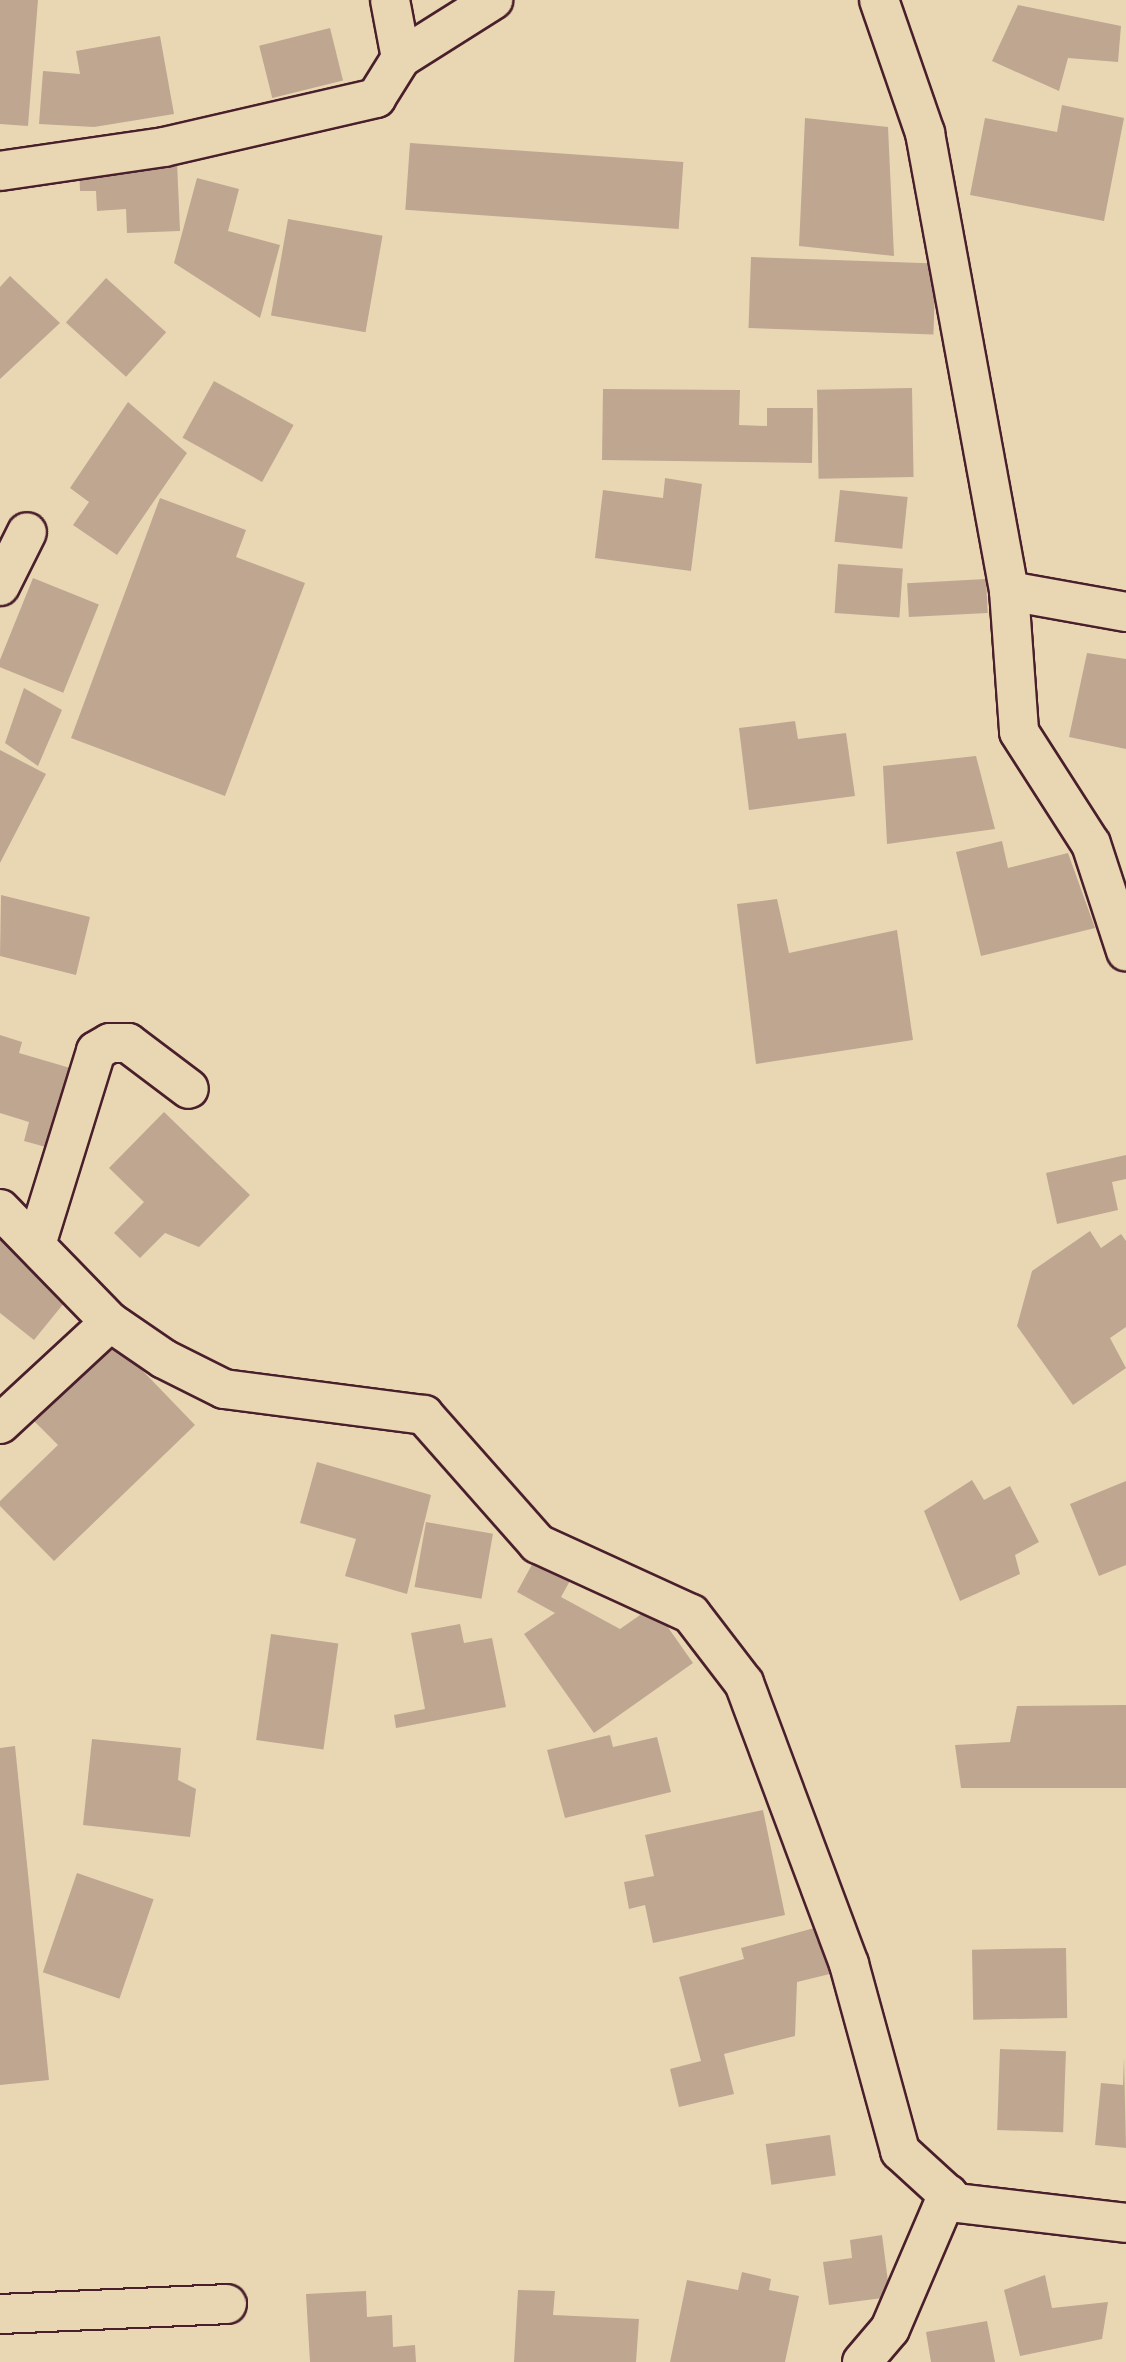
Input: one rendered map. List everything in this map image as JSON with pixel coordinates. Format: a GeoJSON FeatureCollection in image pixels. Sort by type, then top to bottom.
{"type":"FeatureCollection","features":[{"type":"Feature","properties":{"kind":"street"},"geometry":{"type":"LineString","coordinates":[[390,0],[401,58]]}},
{"type":"Feature","properties":{"kind":"street"},"geometry":{"type":"LineString","coordinates":[[0,171],[164,147],[376,98],[401,58],[493,0]]}},
{"type":"Feature","properties":{"kind":"street"},"geometry":{"type":"LineString","coordinates":[[879,0],[925,133],[1009,591],[1019,732],[1091,844],[1126,951]]}},
{"type":"Feature","properties":{"kind":"street"},"geometry":{"type":"LineString","coordinates":[[0,586],[27,532]]}},
{"type":"Feature","properties":{"kind":"street"},"geometry":{"type":"LineString","coordinates":[[1009,591],[1126,612]]}},
{"type":"Feature","properties":{"kind":"street"},"geometry":{"type":"LineString","coordinates":[[36,1245],[96,1051],[110,1043],[128,1044],[189,1089]]}},
{"type":"Feature","properties":{"kind":"street"},"geometry":{"type":"LineString","coordinates":[[0,1209],[110,1322],[164,1359],[224,1389],[424,1415],[538,1544],[691,1614],[744,1683],[849,1964],[900,2151],[957,2203],[1126,2223]]}},
{"type":"Feature","properties":{"kind":"street"},"geometry":{"type":"LineString","coordinates":[[0,1424],[110,1322]]}},
{"type":"Feature","properties":{"kind":"street"},"geometry":{"type":"LineString","coordinates":[[862,2362],[890,2329],[948,2194]]}},
{"type":"Feature","properties":{"kind":"street"},"geometry":{"type":"LineString","coordinates":[[0,2314],[226,2304]]}},
{"type":"Feature","properties":{"kind":"building"},"geometry":{"type":"Polygon","coordinates":[[[0,0],[38,0],[28,126],[0,124],[0,0]]]}},
{"type":"Feature","properties":{"kind":"building"},"geometry":{"type":"Polygon","coordinates":[[[1018,5],[1121,26],[1118,62],[1068,58],[1059,91],[992,61],[1018,5]]]}},
{"type":"Feature","properties":{"kind":"building"},"geometry":{"type":"Polygon","coordinates":[[[330,28],[343,80],[272,98],[259,46],[330,28]]]}},
{"type":"Feature","properties":{"kind":"building"},"geometry":{"type":"Polygon","coordinates":[[[160,36],[174,114],[94,127],[39,124],[43,71],[80,74],[76,51],[160,36]]]}},
{"type":"Feature","properties":{"kind":"building"},"geometry":{"type":"Polygon","coordinates":[[[1062,105],[1124,118],[1104,221],[970,195],[985,118],[1057,132],[1062,105]]]}},
{"type":"Feature","properties":{"kind":"building"},"geometry":{"type":"Polygon","coordinates":[[[805,118],[888,127],[894,256],[799,246],[805,118]]]}},
{"type":"Feature","properties":{"kind":"building"},"geometry":{"type":"Polygon","coordinates":[[[410,143],[683,162],[679,229],[405,210],[410,143]]]}},
{"type":"Feature","properties":{"kind":"building"},"geometry":{"type":"Polygon","coordinates":[[[177,161],[180,231],[127,233],[126,209],[97,211],[96,191],[80,191],[79,165],[177,161]]]}},
{"type":"Feature","properties":{"kind":"building"},"geometry":{"type":"Polygon","coordinates":[[[197,178],[239,189],[228,231],[280,245],[260,318],[174,263],[197,178]]]}},
{"type":"Feature","properties":{"kind":"building"},"geometry":{"type":"Polygon","coordinates":[[[288,219],[383,236],[366,332],[271,316],[288,219]]]}},
{"type":"Feature","properties":{"kind":"building"},"geometry":{"type":"Polygon","coordinates":[[[751,257],[936,263],[933,334],[749,328],[751,257]]]}},
{"type":"Feature","properties":{"kind":"building"},"geometry":{"type":"Polygon","coordinates":[[[10,276],[60,323],[0,379],[0,287],[10,276]]]}},
{"type":"Feature","properties":{"kind":"building"},"geometry":{"type":"Polygon","coordinates":[[[106,278],[166,332],[126,377],[66,323],[106,278]]]}},
{"type":"Feature","properties":{"kind":"building"},"geometry":{"type":"Polygon","coordinates":[[[214,381],[294,425],[262,482],[182,438],[214,381]]]}},
{"type":"Feature","properties":{"kind":"building"},"geometry":{"type":"Polygon","coordinates":[[[912,388],[914,477],[819,479],[817,390],[912,388]]]}},
{"type":"Feature","properties":{"kind":"building"},"geometry":{"type":"Polygon","coordinates":[[[603,389],[740,390],[739,425],[767,426],[767,408],[813,408],[812,463],[602,460],[603,389]]]}},
{"type":"Feature","properties":{"kind":"building"},"geometry":{"type":"Polygon","coordinates":[[[128,402],[187,453],[117,555],[73,525],[89,502],[70,488],[128,402]]]}},
{"type":"Feature","properties":{"kind":"building"},"geometry":{"type":"Polygon","coordinates":[[[665,478],[702,484],[691,571],[595,558],[603,490],[663,498],[665,478]]]}},
{"type":"Feature","properties":{"kind":"building"},"geometry":{"type":"Polygon","coordinates":[[[840,490],[908,497],[902,549],[835,542],[840,490]]]}},
{"type":"Feature","properties":{"kind":"building"},"geometry":{"type":"Polygon","coordinates":[[[160,498],[246,530],[236,557],[305,583],[225,796],[71,738],[160,498]]]}},
{"type":"Feature","properties":{"kind":"building"},"geometry":{"type":"Polygon","coordinates":[[[838,564],[903,569],[899,617],[835,613],[838,564]]]}},
{"type":"Feature","properties":{"kind":"building"},"geometry":{"type":"Polygon","coordinates":[[[33,578],[99,605],[63,693],[0,667],[0,660],[33,578]]]}},
{"type":"Feature","properties":{"kind":"building"},"geometry":{"type":"Polygon","coordinates":[[[986,579],[988,613],[909,617],[907,583],[986,579]]]}},
{"type":"Feature","properties":{"kind":"building"},"geometry":{"type":"Polygon","coordinates":[[[1087,653],[1126,659],[1126,749],[1069,737],[1087,653]]]}},
{"type":"Feature","properties":{"kind":"building"},"geometry":{"type":"Polygon","coordinates":[[[24,688],[62,710],[38,766],[5,743],[24,688]]]}},
{"type":"Feature","properties":{"kind":"building"},"geometry":{"type":"Polygon","coordinates":[[[795,721],[798,739],[846,733],[855,796],[749,810],[739,728],[795,721]]]}},
{"type":"Feature","properties":{"kind":"building"},"geometry":{"type":"Polygon","coordinates":[[[0,750],[46,774],[0,863],[0,750]]]}},
{"type":"Feature","properties":{"kind":"building"},"geometry":{"type":"Polygon","coordinates":[[[976,756],[995,829],[887,844],[883,766],[976,756]]]}},
{"type":"Feature","properties":{"kind":"building"},"geometry":{"type":"Polygon","coordinates":[[[1002,841],[1008,868],[1068,853],[1095,928],[981,956],[956,852],[1002,841]]]}},
{"type":"Feature","properties":{"kind":"building"},"geometry":{"type":"Polygon","coordinates":[[[1,895],[90,917],[76,975],[0,956],[1,895]]]}},
{"type":"Feature","properties":{"kind":"building"},"geometry":{"type":"Polygon","coordinates":[[[777,899],[789,953],[897,930],[913,1040],[756,1064],[737,904],[777,899]]]}},
{"type":"Feature","properties":{"kind":"building"},"geometry":{"type":"Polygon","coordinates":[[[0,1035],[22,1042],[19,1053],[77,1070],[53,1149],[24,1141],[29,1122],[0,1113],[0,1035]]]}},
{"type":"Feature","properties":{"kind":"building"},"geometry":{"type":"Polygon","coordinates":[[[164,1112],[250,1195],[199,1247],[165,1233],[140,1258],[114,1233],[144,1202],[109,1168],[164,1112]]]}},
{"type":"Feature","properties":{"kind":"building"},"geometry":{"type":"Polygon","coordinates":[[[1126,1155],[1126,1179],[1112,1182],[1118,1210],[1057,1224],[1046,1173],[1126,1155]]]}},
{"type":"Feature","properties":{"kind":"building"},"geometry":{"type":"Polygon","coordinates":[[[1090,1231],[1101,1248],[1121,1234],[1126,1241],[1126,1327],[1110,1338],[1126,1368],[1073,1405],[1017,1326],[1032,1271],[1090,1231]]]}},
{"type":"Feature","properties":{"kind":"building"},"geometry":{"type":"Polygon","coordinates":[[[0,1235],[73,1292],[34,1340],[0,1313],[0,1235]]]}},
{"type":"Feature","properties":{"kind":"building"},"geometry":{"type":"Polygon","coordinates":[[[114,1341],[195,1425],[54,1561],[0,1506],[0,1501],[58,1445],[33,1420],[114,1341]]]}},
{"type":"Feature","properties":{"kind":"building"},"geometry":{"type":"Polygon","coordinates":[[[317,1462],[431,1495],[407,1594],[345,1576],[356,1539],[300,1523],[317,1462]]]}},
{"type":"Feature","properties":{"kind":"building"},"geometry":{"type":"Polygon","coordinates":[[[972,1480],[984,1500],[1010,1486],[1039,1542],[1015,1555],[1020,1574],[960,1601],[924,1511],[972,1480]]]}},
{"type":"Feature","properties":{"kind":"building"},"geometry":{"type":"Polygon","coordinates":[[[1126,1481],[1126,1565],[1099,1576],[1070,1504],[1126,1481]]]}},
{"type":"Feature","properties":{"kind":"building"},"geometry":{"type":"Polygon","coordinates":[[[426,1522],[493,1534],[482,1599],[415,1587],[426,1522]]]}},
{"type":"Feature","properties":{"kind":"building"},"geometry":{"type":"Polygon","coordinates":[[[535,1559],[571,1579],[561,1597],[620,1629],[653,1606],[693,1663],[594,1733],[524,1634],[555,1613],[517,1592],[535,1559]]]}},
{"type":"Feature","properties":{"kind":"building"},"geometry":{"type":"Polygon","coordinates":[[[460,1624],[464,1643],[492,1638],[506,1707],[396,1728],[394,1715],[425,1709],[411,1633],[460,1624]]]}},
{"type":"Feature","properties":{"kind":"building"},"geometry":{"type":"Polygon","coordinates":[[[271,1634],[338,1643],[323,1749],[256,1740],[271,1634]]]}},
{"type":"Feature","properties":{"kind":"building"},"geometry":{"type":"Polygon","coordinates":[[[1126,1705],[1126,1788],[961,1788],[955,1745],[1010,1742],[1017,1706],[1126,1705]]]}},
{"type":"Feature","properties":{"kind":"building"},"geometry":{"type":"Polygon","coordinates":[[[610,1735],[613,1747],[657,1737],[671,1792],[565,1818],[547,1750],[610,1735]]]}},
{"type":"Feature","properties":{"kind":"building"},"geometry":{"type":"Polygon","coordinates":[[[92,1739],[181,1748],[178,1780],[196,1789],[190,1837],[83,1825],[92,1739]]]}},
{"type":"Feature","properties":{"kind":"building"},"geometry":{"type":"Polygon","coordinates":[[[15,1746],[49,2080],[0,2085],[0,1748],[15,1746]]]}},
{"type":"Feature","properties":{"kind":"building"},"geometry":{"type":"Polygon","coordinates":[[[763,1810],[785,1915],[653,1943],[645,1905],[629,1909],[624,1882],[654,1876],[645,1835],[763,1810]]]}},
{"type":"Feature","properties":{"kind":"building"},"geometry":{"type":"Polygon","coordinates":[[[77,1873],[154,1899],[119,1999],[43,1972],[77,1873]]]}},
{"type":"Feature","properties":{"kind":"building"},"geometry":{"type":"Polygon","coordinates":[[[829,1924],[842,1971],[797,1982],[795,2036],[724,2054],[734,2094],[679,2107],[670,2069],[701,2061],[679,1977],[744,1959],[741,1948],[829,1924]]]}},
{"type":"Feature","properties":{"kind":"building"},"geometry":{"type":"Polygon","coordinates":[[[1066,1948],[1067,2018],[973,2020],[972,1950],[1066,1948]]]}},
{"type":"Feature","properties":{"kind":"building"},"geometry":{"type":"Polygon","coordinates":[[[1000,2049],[1066,2051],[1063,2132],[997,2130],[1000,2049]]]}},
{"type":"Feature","properties":{"kind":"building"},"geometry":{"type":"Polygon","coordinates":[[[1124,2057],[1126,2148],[1095,2145],[1101,2083],[1123,2085],[1124,2057]]]}},
{"type":"Feature","properties":{"kind":"building"},"geometry":{"type":"Polygon","coordinates":[[[830,2135],[836,2176],[771,2185],[766,2144],[830,2135]]]}},
{"type":"Feature","properties":{"kind":"building"},"geometry":{"type":"Polygon","coordinates":[[[882,2235],[890,2297],[829,2305],[823,2262],[852,2258],[850,2240],[882,2235]]]}},
{"type":"Feature","properties":{"kind":"building"},"geometry":{"type":"Polygon","coordinates":[[[742,2272],[771,2279],[769,2290],[799,2296],[785,2362],[670,2362],[687,2280],[738,2290],[742,2272]]]}},
{"type":"Feature","properties":{"kind":"building"},"geometry":{"type":"Polygon","coordinates":[[[1045,2275],[1052,2308],[1108,2302],[1102,2339],[1020,2356],[1004,2290],[1045,2275]]]}},
{"type":"Feature","properties":{"kind":"building"},"geometry":{"type":"Polygon","coordinates":[[[518,2290],[555,2291],[553,2315],[639,2319],[636,2362],[514,2362],[518,2290]]]}},
{"type":"Feature","properties":{"kind":"building"},"geometry":{"type":"Polygon","coordinates":[[[366,2291],[367,2317],[392,2315],[393,2347],[415,2345],[416,2362],[310,2362],[306,2294],[366,2291]]]}},
{"type":"Feature","properties":{"kind":"building"},"geometry":{"type":"Polygon","coordinates":[[[987,2321],[995,2362],[931,2362],[926,2332],[987,2321]]]}}]}
